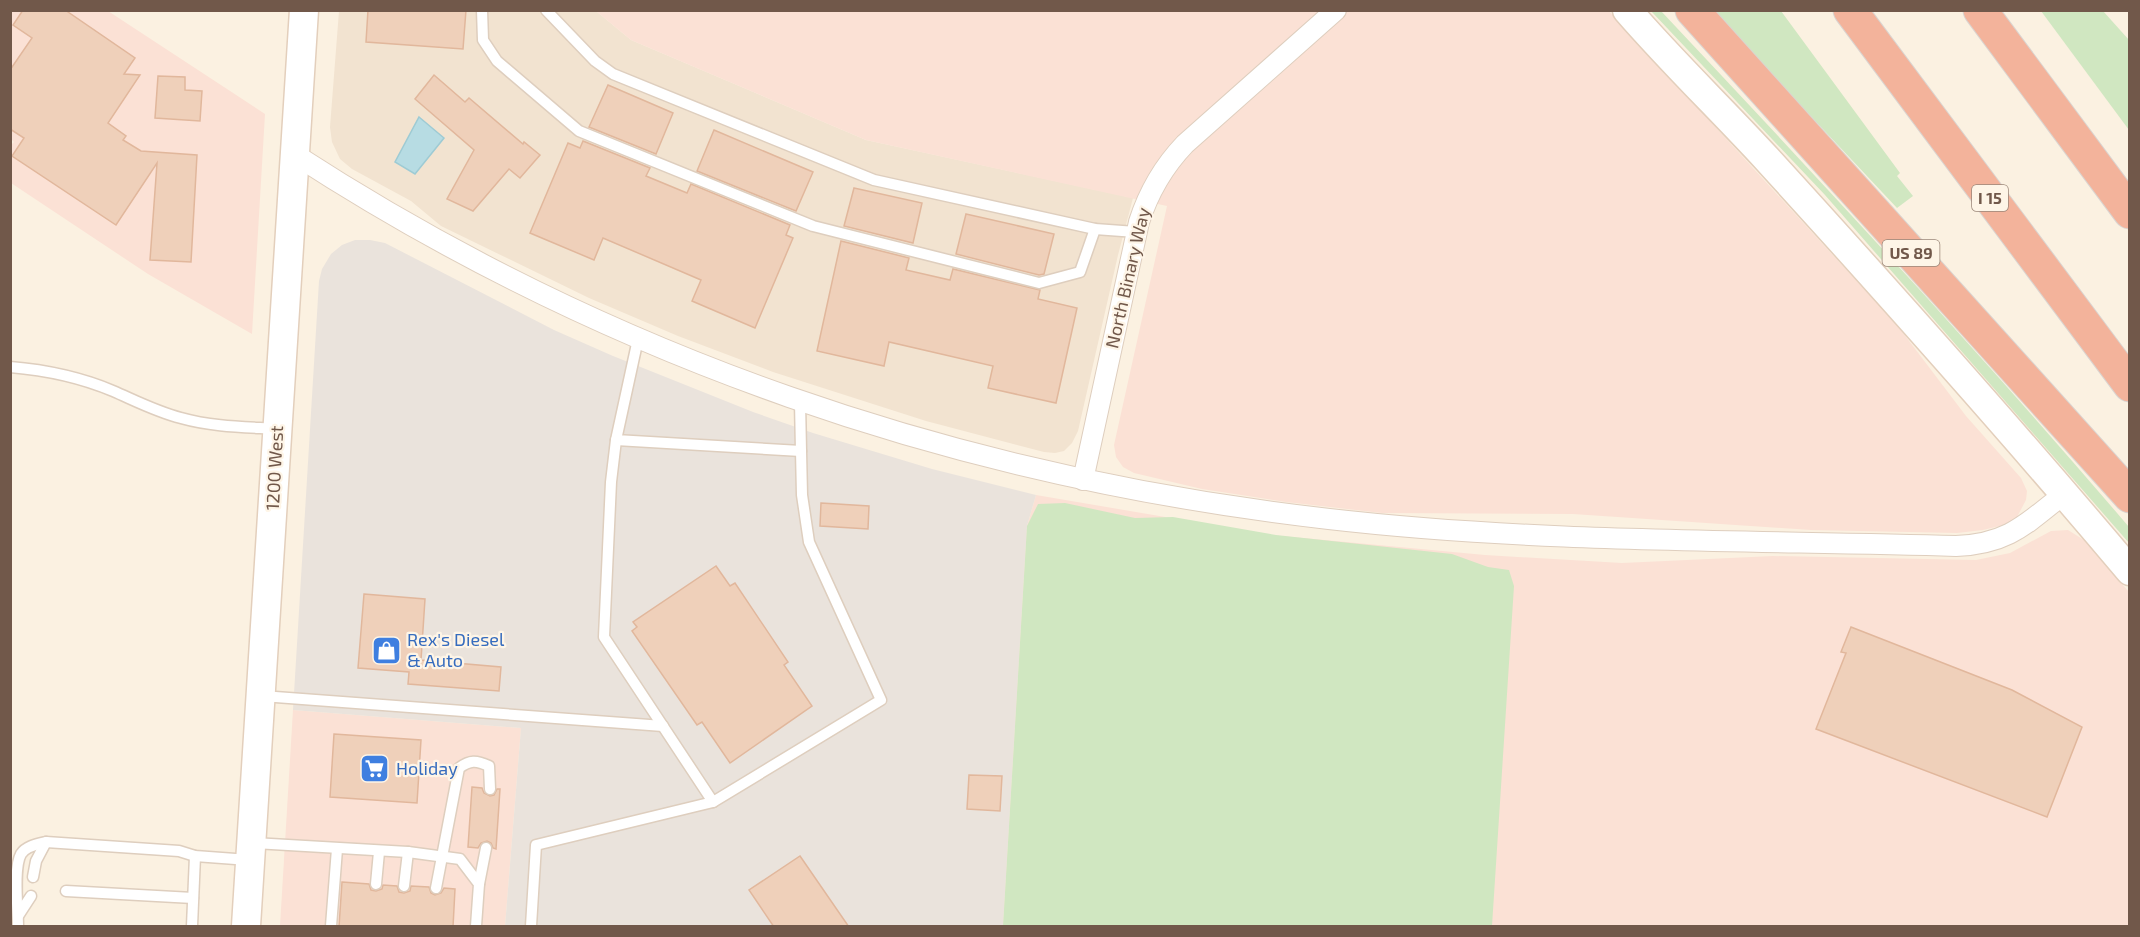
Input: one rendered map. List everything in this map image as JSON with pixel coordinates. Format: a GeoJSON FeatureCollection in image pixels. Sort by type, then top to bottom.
{"type":"FeatureCollection","features":[{"type":"Feature","properties":{"kind":"highway","name":"US 89"},"geometry":{"type":"LineString","coordinates":[[1692,10],[2130,496]]}},
{"type":"Feature","properties":{"kind":"highway","name":"I 15"},"geometry":{"type":"LineString","coordinates":[[1850,10],[2130,385]]}},
{"type":"Feature","properties":{"kind":"highway"},"geometry":{"type":"LineString","coordinates":[[1980,10],[2130,212]]}},
{"type":"Feature","properties":{"kind":"main road","name":"1200 West"},"geometry":{"type":"LineString","coordinates":[[246,927],[304,10]]}},
{"type":"Feature","properties":{"kind":"main road"},"geometry":{"type":"LineString","coordinates":[[1628,10],[1891,296],[2130,571]]}},
{"type":"Feature","properties":{"kind":"street","name":"North Binary Way"},"geometry":{"type":"LineString","coordinates":[[1083,480],[1137,232],[1144,205],[1152,188],[1172,157],[1185,144],[1336,10]]}},
{"type":"Feature","properties":{"kind":"street"},"geometry":{"type":"LineString","coordinates":[[294,154],[443,242],[550,298],[638,339],[800,402],[923,441],[1083,480],[1247,509],[1423,528],[1597,538],[1956,546],[1980,544],[2005,537],[2021,528],[2064,494]]}},
{"type":"Feature","properties":{"kind":"lane"},"geometry":{"type":"LineString","coordinates":[[483,10],[483,40],[497,61],[579,131],[813,226],[1039,283],[1080,272],[1095,229]]}},
{"type":"Feature","properties":{"kind":"lane"},"geometry":{"type":"LineString","coordinates":[[546,10],[594,61],[613,74],[874,180],[1095,229],[1137,232]]}},
{"type":"Feature","properties":{"kind":"lane"},"geometry":{"type":"LineString","coordinates":[[638,339],[616,440],[611,482],[604,638],[713,802]]}},
{"type":"Feature","properties":{"kind":"lane"},"geometry":{"type":"LineString","coordinates":[[10,367],[61,374],[85,381],[183,419],[217,426],[278,429]]}},
{"type":"Feature","properties":{"kind":"lane"},"geometry":{"type":"LineString","coordinates":[[531,927],[536,845],[713,802],[881,700],[809,542],[802,495],[800,402]]}},
{"type":"Feature","properties":{"kind":"lane"},"geometry":{"type":"LineString","coordinates":[[616,440],[801,451]]}},
{"type":"Feature","properties":{"kind":"lane"},"geometry":{"type":"LineString","coordinates":[[262,696],[663,726]]}},
{"type":"Feature","properties":{"kind":"lane"},"geometry":{"type":"LineString","coordinates":[[435,888],[459,768],[468,761],[479,761],[489,766],[490,789]]}},
{"type":"Feature","properties":{"kind":"lane"},"geometry":{"type":"LineString","coordinates":[[18,921],[16,896],[21,855],[33,845],[46,842],[179,851],[195,856],[252,851],[337,849],[408,852],[460,859],[479,884]]}},
{"type":"Feature","properties":{"kind":"lane"},"geometry":{"type":"LineString","coordinates":[[33,877],[36,861],[46,842]]}},
{"type":"Feature","properties":{"kind":"lane"},"geometry":{"type":"LineString","coordinates":[[476,927],[479,884],[486,848]]}},
{"type":"Feature","properties":{"kind":"lane"},"geometry":{"type":"LineString","coordinates":[[331,927],[337,849]]}},
{"type":"Feature","properties":{"kind":"lane"},"geometry":{"type":"LineString","coordinates":[[376,884],[379,852]]}},
{"type":"Feature","properties":{"kind":"lane"},"geometry":{"type":"LineString","coordinates":[[404,886],[408,852]]}},
{"type":"Feature","properties":{"kind":"lane"},"geometry":{"type":"LineString","coordinates":[[192,927],[195,856]]}},
{"type":"Feature","properties":{"kind":"lane"},"geometry":{"type":"LineString","coordinates":[[66,891],[193,898]]}},
{"type":"Feature","properties":{"kind":"lane"},"geometry":{"type":"LineString","coordinates":[[18,921],[31,896]]}},
{"type":"Feature","properties":{"kind":"shaded area"},"geometry":{"type":"Polygon","coordinates":[[[11,11],[108,11],[265,114],[252,334],[148,274],[11,183],[11,145],[14,142],[10,138],[11,11]]]}},
{"type":"Feature","properties":{"kind":"shaded area"},"geometry":{"type":"Polygon","coordinates":[[[339,11],[596,11],[631,40],[866,140],[1133,198],[1078,431],[1072,443],[1064,451],[1044,452],[926,421],[773,372],[678,336],[589,298],[441,226],[411,201],[352,169],[340,159],[332,142],[330,127],[339,11]]]}},
{"type":"Feature","properties":{"kind":"shaded area"},"geometry":{"type":"Polygon","coordinates":[[[596,11],[1609,11],[1897,325],[1966,416],[2021,478],[2027,491],[2026,500],[2017,517],[2008,524],[1983,530],[1957,533],[1811,530],[1573,514],[1382,513],[1202,489],[1134,473],[1123,467],[1116,457],[1114,445],[1167,206],[866,140],[631,40],[596,11]]]}},
{"type":"Feature","properties":{"kind":"shaded area"},"geometry":{"type":"Polygon","coordinates":[[[355,240],[385,243],[554,330],[753,412],[813,433],[932,469],[1036,495],[1027,526],[1003,926],[505,926],[521,728],[293,710],[319,281],[322,269],[331,254],[342,245],[355,240]]]}},
{"type":"Feature","properties":{"kind":"shaded area"},"geometry":{"type":"Polygon","coordinates":[[[1036,495],[1271,535],[1485,555],[1622,563],[1773,556],[1976,560],[2010,553],[2051,531],[2068,530],[2084,540],[2129,592],[2129,926],[1003,926],[1027,526],[1036,495]]]}},
{"type":"Feature","properties":{"kind":"shaded area"},"geometry":{"type":"Polygon","coordinates":[[[293,710],[521,728],[505,926],[280,926],[293,710]]]}},
{"type":"Feature","properties":{"kind":"green space"},"geometry":{"type":"Polygon","coordinates":[[[1651,11],[1661,11],[1956,331],[2129,527],[2129,543],[1825,195],[1651,11]]]}},
{"type":"Feature","properties":{"kind":"green space"},"geometry":{"type":"Polygon","coordinates":[[[1712,11],[1781,11],[1900,173],[1897,176],[1913,196],[1897,208],[1712,11]]]}},
{"type":"Feature","properties":{"kind":"green space"},"geometry":{"type":"Polygon","coordinates":[[[2041,11],[2103,11],[2129,40],[2129,130],[2041,11]]]}},
{"type":"Feature","properties":{"kind":"green space"},"geometry":{"type":"Polygon","coordinates":[[[1065,503],[1135,518],[1173,517],[1276,535],[1452,554],[1488,567],[1509,570],[1514,586],[1492,926],[1003,926],[1027,526],[1038,504],[1065,503]]]}},
{"type":"Feature","properties":{"kind":"water"},"geometry":{"type":"Polygon","coordinates":[[[419,117],[444,138],[415,174],[395,162],[419,117]]]}},
{"type":"Feature","properties":{"kind":"building"},"geometry":{"type":"Polygon","coordinates":[[[23,10],[65,10],[135,58],[124,74],[140,75],[108,123],[126,136],[123,140],[141,151],[197,155],[191,262],[150,260],[157,163],[116,225],[12,156],[24,138],[10,129],[10,70],[32,38],[13,25],[23,10]]]}},
{"type":"Feature","properties":{"kind":"building"},"geometry":{"type":"Polygon","coordinates":[[[368,10],[466,10],[463,49],[366,42],[368,10]]]}},
{"type":"Feature","properties":{"kind":"building"},"geometry":{"type":"Polygon","coordinates":[[[434,75],[465,102],[469,98],[523,144],[524,142],[540,155],[520,178],[509,169],[473,211],[447,199],[474,150],[415,99],[434,75]]]}},
{"type":"Feature","properties":{"kind":"building"},"geometry":{"type":"Polygon","coordinates":[[[158,76],[185,77],[185,90],[202,91],[200,121],[155,118],[158,76]]]}},
{"type":"Feature","properties":{"kind":"building"},"geometry":{"type":"Polygon","coordinates":[[[608,85],[673,113],[656,154],[589,127],[608,85]]]}},
{"type":"Feature","properties":{"kind":"building"},"geometry":{"type":"Polygon","coordinates":[[[714,130],[813,172],[796,211],[697,171],[714,130]]]}},
{"type":"Feature","properties":{"kind":"building"},"geometry":{"type":"Polygon","coordinates":[[[583,141],[650,168],[646,176],[687,193],[691,184],[790,225],[786,235],[793,238],[755,328],[692,301],[701,280],[603,238],[594,260],[530,233],[568,143],[580,148],[583,141]]]}},
{"type":"Feature","properties":{"kind":"building"},"geometry":{"type":"Polygon","coordinates":[[[854,188],[922,203],[913,243],[844,226],[854,188]]]}},
{"type":"Feature","properties":{"kind":"building"},"geometry":{"type":"Polygon","coordinates":[[[966,214],[1054,234],[1044,274],[1039,275],[956,254],[966,214]]]}},
{"type":"Feature","properties":{"kind":"building"},"geometry":{"type":"Polygon","coordinates":[[[841,241],[909,258],[906,270],[950,280],[953,269],[1040,290],[1038,299],[1077,308],[1056,403],[988,388],[993,366],[889,342],[884,366],[817,351],[841,241]]]}},
{"type":"Feature","properties":{"kind":"building"},"geometry":{"type":"Polygon","coordinates":[[[821,503],[869,506],[868,529],[820,526],[821,503]]]}},
{"type":"Feature","properties":{"kind":"building"},"geometry":{"type":"Polygon","coordinates":[[[716,566],[730,586],[735,583],[788,662],[784,665],[812,706],[730,763],[702,722],[697,725],[632,631],[637,627],[633,622],[716,566]]]}},
{"type":"Feature","properties":{"kind":"building","name":"Rex's Diesel & Auto"},"geometry":{"type":"Polygon","coordinates":[[[364,594],[425,599],[421,660],[501,667],[499,691],[408,684],[409,672],[358,668],[364,594]]]}},
{"type":"Feature","properties":{"kind":"building"},"geometry":{"type":"Polygon","coordinates":[[[1851,627],[2012,690],[2082,727],[2047,817],[1816,729],[1846,653],[1841,652],[1851,627]]]}},
{"type":"Feature","properties":{"kind":"building","name":"Holiday"},"geometry":{"type":"Polygon","coordinates":[[[334,734],[421,740],[417,803],[330,797],[334,734]]]}},
{"type":"Feature","properties":{"kind":"building"},"geometry":{"type":"Polygon","coordinates":[[[969,775],[1002,776],[1000,811],[967,809],[969,775]]]}},
{"type":"Feature","properties":{"kind":"building"},"geometry":{"type":"Polygon","coordinates":[[[472,787],[482,788],[484,793],[490,796],[500,789],[496,849],[487,841],[481,843],[478,848],[468,847],[472,787]]]}},
{"type":"Feature","properties":{"kind":"building"},"geometry":{"type":"Polygon","coordinates":[[[800,856],[849,927],[774,927],[749,890],[800,856]]]}},
{"type":"Feature","properties":{"kind":"building"},"geometry":{"type":"Polygon","coordinates":[[[342,882],[369,884],[371,890],[376,891],[382,889],[383,885],[397,886],[399,892],[404,893],[410,891],[411,886],[429,887],[431,893],[435,895],[441,893],[444,888],[455,889],[453,927],[339,927],[342,882]]]}},
{"type":"Feature","properties":{"kind":"place","name":"Rex's Diesel & Auto"},"geometry":{"type":"Point","coordinates":[386,650]}},
{"type":"Feature","properties":{"kind":"place","name":"Holiday"},"geometry":{"type":"Point","coordinates":[375,769]}}]}
